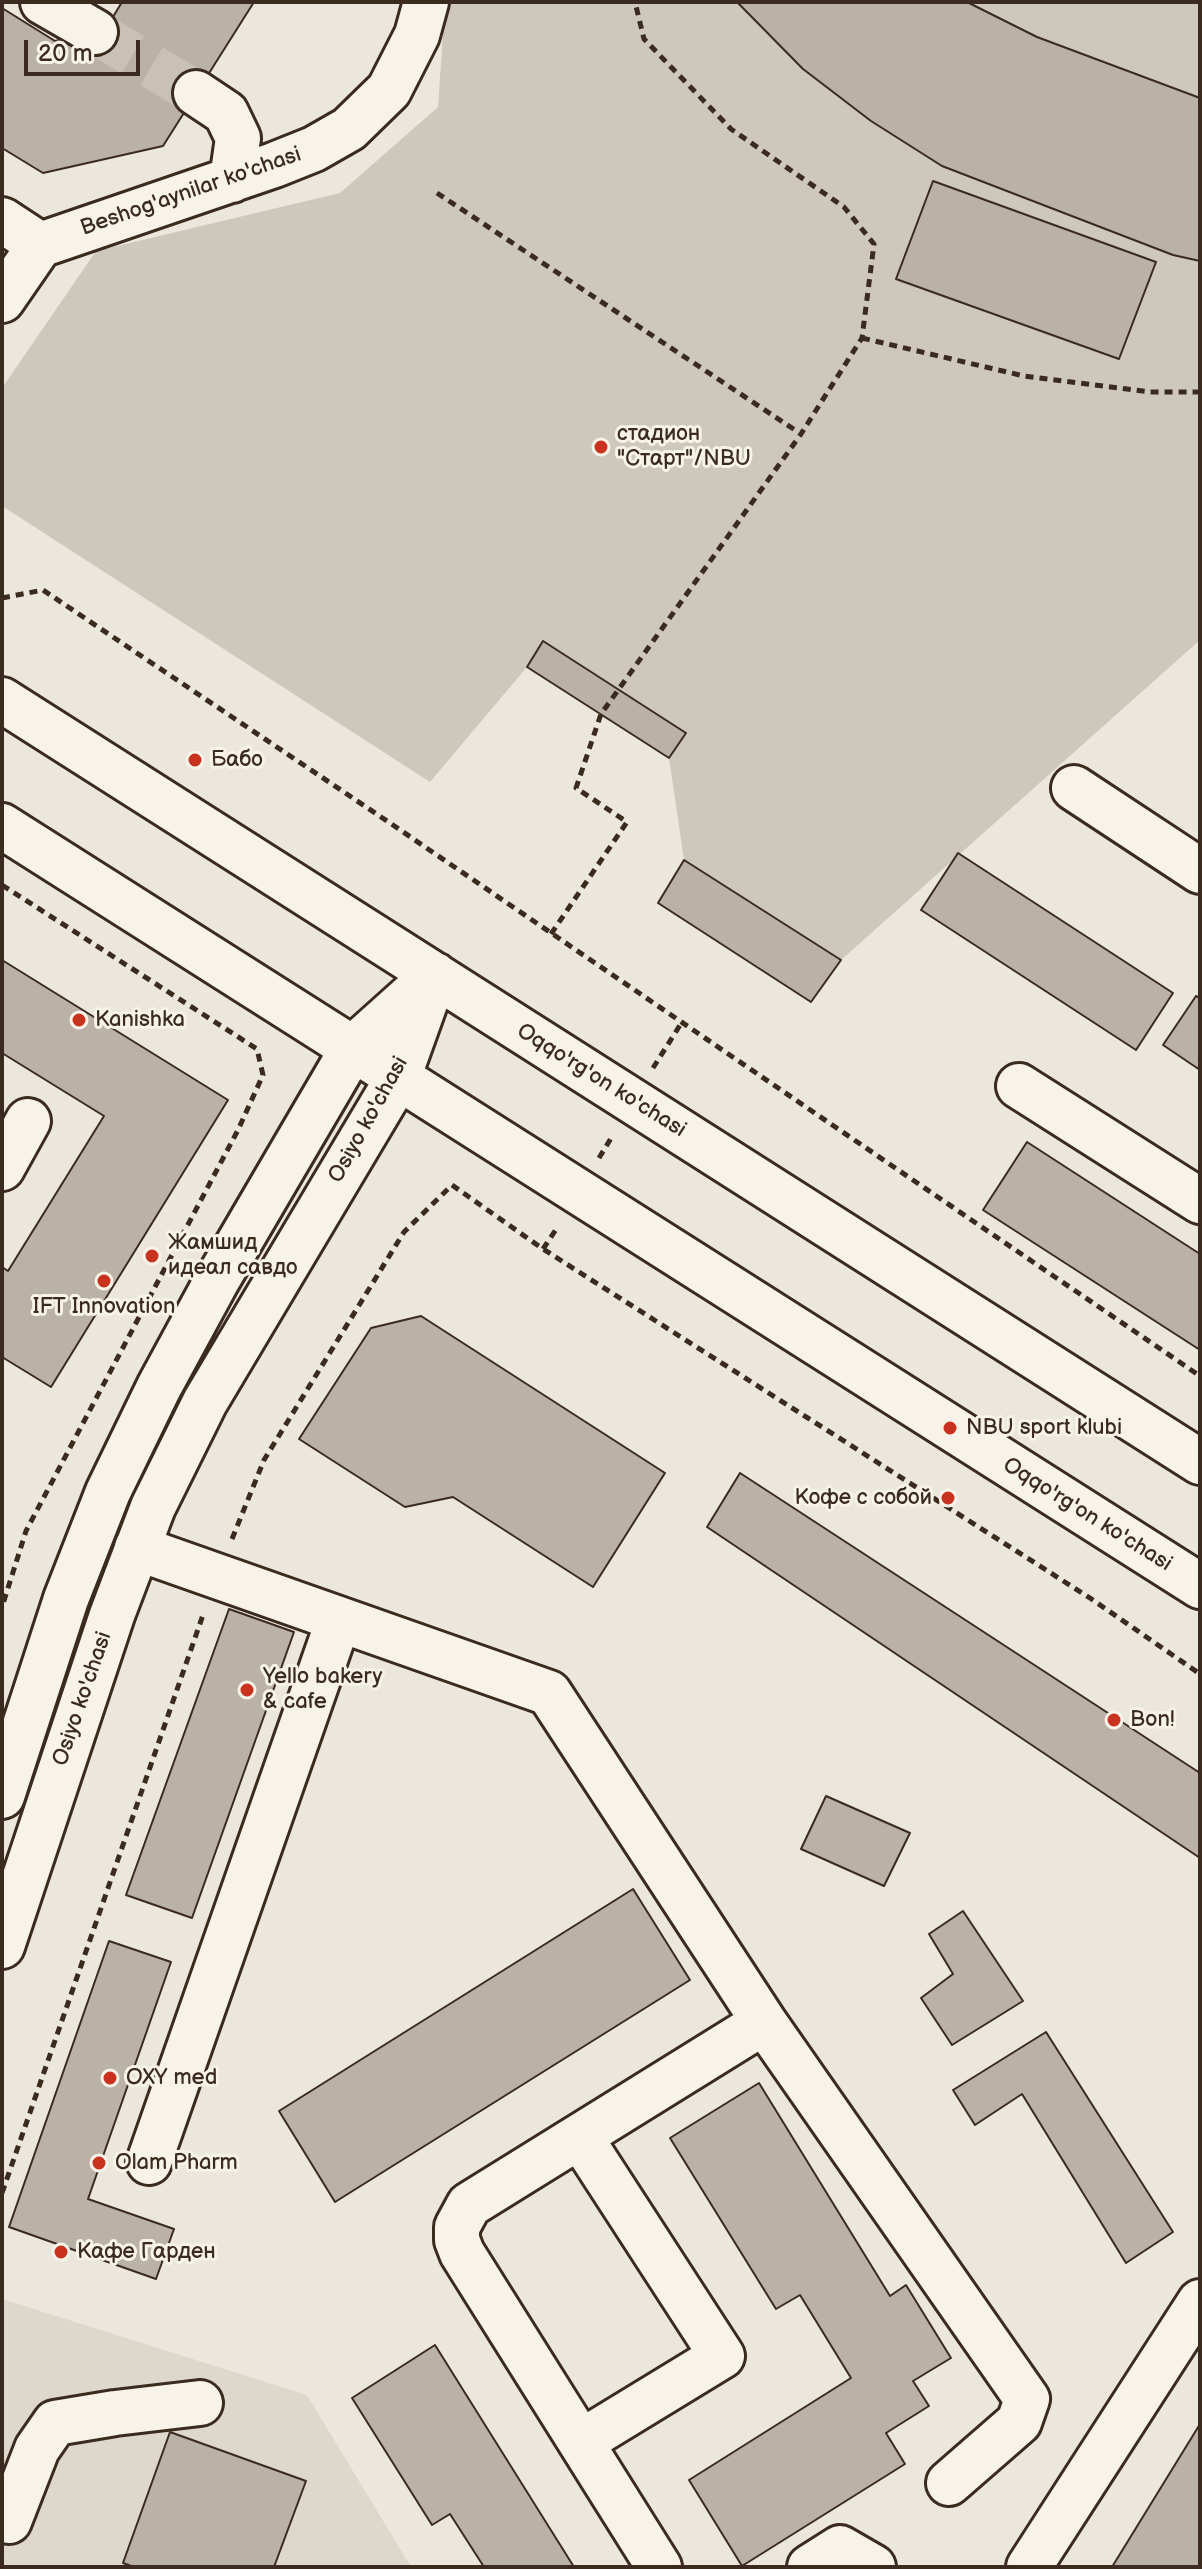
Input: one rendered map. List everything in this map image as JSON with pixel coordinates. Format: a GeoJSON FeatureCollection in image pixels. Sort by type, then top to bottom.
{"type":"FeatureCollection","features":[{"type":"Feature","properties":{"kind":"main road"},"geometry":{"type":"LineString","coordinates":[[43,2],[98,21]]}},
{"type":"Feature","properties":{"kind":"main road","name":"Beshog'aynilar ko'chasi"},"geometry":{"type":"LineString","coordinates":[[40,245],[232,180],[314,149],[349,129],[371,111],[389,90],[417,35],[426,2]]}},
{"type":"Feature","properties":{"kind":"main road"},"geometry":{"type":"LineString","coordinates":[[196,93],[226,113],[238,138],[232,180]]}},
{"type":"Feature","properties":{"kind":"main road"},"geometry":{"type":"LineString","coordinates":[[2,220],[40,245],[2,300]]}},
{"type":"Feature","properties":{"kind":"main road","name":"Oqqo'rg'on ko'chasi"},"geometry":{"type":"LineString","coordinates":[[2,700],[1200,1462]]}},
{"type":"Feature","properties":{"kind":"main road"},"geometry":{"type":"LineString","coordinates":[[1074,788],[1200,871]]}},
{"type":"Feature","properties":{"kind":"main road","name":"Oqqo'rg'on ko'chasi"},"geometry":{"type":"LineString","coordinates":[[2,826],[1200,1586]]}},
{"type":"Feature","properties":{"kind":"main road","name":"Osiyo ko'chasi"},"geometry":{"type":"LineString","coordinates":[[2,1796],[66,1599],[108,1492],[159,1387],[216,1282],[353,1048],[435,975]]}},
{"type":"Feature","properties":{"kind":"main road","name":"Osiyo ko'chasi"},"geometry":{"type":"LineString","coordinates":[[2,1946],[107,1630],[153,1507],[205,1402],[398,1078],[435,975]]}},
{"type":"Feature","properties":{"kind":"main road"},"geometry":{"type":"LineString","coordinates":[[1019,1086],[1200,1201]]}},
{"type":"Feature","properties":{"kind":"main road"},"geometry":{"type":"LineString","coordinates":[[2,1168],[28,1121]]}},
{"type":"Feature","properties":{"kind":"main road"},"geometry":{"type":"LineString","coordinates":[[137,1548],[549,1693],[764,2022],[1027,2399],[1019,2422],[949,2483]]}},
{"type":"Feature","properties":{"kind":"main road"},"geometry":{"type":"LineString","coordinates":[[149,2162],[339,1619]]}},
{"type":"Feature","properties":{"kind":"main road"},"geometry":{"type":"LineString","coordinates":[[659,2567],[462,2253],[457,2240],[457,2227],[469,2205],[764,2022]]}},
{"type":"Feature","properties":{"kind":"main road"},"geometry":{"type":"LineString","coordinates":[[580,2137],[722,2356],[581,2442]]}},
{"type":"Feature","properties":{"kind":"main road"},"geometry":{"type":"LineString","coordinates":[[1029,2567],[1200,2302]]}},
{"type":"Feature","properties":{"kind":"main road"},"geometry":{"type":"LineString","coordinates":[[2,2518],[9,2521],[37,2449],[55,2423],[200,2403]]}},
{"type":"Feature","properties":{"kind":"path"},"geometry":{"type":"LineString","coordinates":[[551,934],[627,822],[576,788],[601,714],[801,434],[862,338],[874,244],[844,207],[731,129],[644,39],[635,2]]}},
{"type":"Feature","properties":{"kind":"path"},"geometry":{"type":"LineString","coordinates":[[437,193],[801,434]]}},
{"type":"Feature","properties":{"kind":"path"},"geometry":{"type":"LineString","coordinates":[[862,338],[1024,376],[1150,392],[1200,392]]}},
{"type":"Feature","properties":{"kind":"path"},"geometry":{"type":"LineString","coordinates":[[2,598],[43,590],[1200,1376]]}},
{"type":"Feature","properties":{"kind":"path"},"geometry":{"type":"LineString","coordinates":[[2,885],[257,1049],[263,1075],[231,1144],[26,1531],[2,1607]]}},
{"type":"Feature","properties":{"kind":"path"},"geometry":{"type":"LineString","coordinates":[[2,2193],[217,1576],[264,1460],[404,1232],[452,1185],[543,1249],[1090,1598],[1200,1674]]}},
{"type":"Feature","properties":{"kind":"shaded area","name":"стадион \"Старт\"/NBU"},"geometry":{"type":"Polygon","coordinates":[[[445,2],[1200,2],[1200,640],[841,960],[684,860],[669,758],[527,667],[430,782],[2,506],[2,388],[96,251],[340,193],[438,107],[445,2]]]}},
{"type":"Feature","properties":{"kind":"shaded area"},"geometry":{"type":"Polygon","coordinates":[[[2,2299],[307,2395],[411,2567],[2,2567],[2,2299]]]}},
{"type":"Feature","properties":{"kind":"building"},"geometry":{"type":"Polygon","coordinates":[[[122,2],[254,2],[163,146],[43,173],[2,148],[2,8],[55,41],[105,30],[122,2]]]}},
{"type":"Feature","properties":{"kind":"building"},"geometry":{"type":"Polygon","coordinates":[[[737,2],[967,2],[1037,37],[1200,98],[1200,261],[1173,255],[942,166],[871,121],[803,69],[737,2]]]}},
{"type":"Feature","properties":{"kind":"building"},"geometry":{"type":"Polygon","coordinates":[[[933,181],[1156,262],[1119,359],[896,279],[933,181]]]}},
{"type":"Feature","properties":{"kind":"building"},"geometry":{"type":"Polygon","coordinates":[[[543,641],[686,733],[669,758],[527,667],[543,641]]]}},
{"type":"Feature","properties":{"kind":"building"},"geometry":{"type":"Polygon","coordinates":[[[958,853],[1173,993],[1136,1050],[921,910],[958,853]]]}},
{"type":"Feature","properties":{"kind":"building"},"geometry":{"type":"Polygon","coordinates":[[[684,860],[841,960],[811,1002],[658,903],[684,860]]]}},
{"type":"Feature","properties":{"kind":"building"},"geometry":{"type":"Polygon","coordinates":[[[2,960],[228,1100],[51,1387],[2,1357],[2,1267],[8,1271],[104,1116],[2,1053],[2,960]]]}},
{"type":"Feature","properties":{"kind":"building"},"geometry":{"type":"Polygon","coordinates":[[[1196,996],[1200,998],[1200,1070],[1163,1045],[1196,996]]]}},
{"type":"Feature","properties":{"kind":"building"},"geometry":{"type":"Polygon","coordinates":[[[1027,1142],[1200,1254],[1200,1350],[983,1210],[1027,1142]]]}},
{"type":"Feature","properties":{"kind":"building"},"geometry":{"type":"Polygon","coordinates":[[[421,1316],[665,1473],[593,1587],[453,1497],[405,1507],[299,1439],[371,1328],[421,1316]]]}},
{"type":"Feature","properties":{"kind":"building"},"geometry":{"type":"Polygon","coordinates":[[[740,1473],[1200,1773],[1200,1858],[707,1527],[740,1473]]]}},
{"type":"Feature","properties":{"kind":"building"},"geometry":{"type":"Polygon","coordinates":[[[229,1609],[294,1632],[192,1918],[126,1895],[229,1609]]]}},
{"type":"Feature","properties":{"kind":"building"},"geometry":{"type":"Polygon","coordinates":[[[826,1796],[910,1833],[884,1886],[801,1849],[826,1796]]]}},
{"type":"Feature","properties":{"kind":"building"},"geometry":{"type":"Polygon","coordinates":[[[633,1889],[690,1980],[335,2202],[279,2111],[633,1889]]]}},
{"type":"Feature","properties":{"kind":"building"},"geometry":{"type":"Polygon","coordinates":[[[963,1911],[1023,2001],[952,2045],[921,1998],[953,1974],[929,1934],[963,1911]]]}},
{"type":"Feature","properties":{"kind":"building"},"geometry":{"type":"Polygon","coordinates":[[[109,1941],[171,1962],[88,2199],[174,2229],[156,2279],[9,2227],[109,1941]]]}},
{"type":"Feature","properties":{"kind":"building"},"geometry":{"type":"Polygon","coordinates":[[[1046,2032],[1173,2232],[1126,2263],[1022,2094],[975,2125],[953,2090],[1046,2032]]]}},
{"type":"Feature","properties":{"kind":"building"},"geometry":{"type":"Polygon","coordinates":[[[759,2083],[890,2296],[906,2285],[951,2358],[913,2381],[929,2406],[886,2433],[905,2464],[742,2566],[689,2480],[851,2378],[800,2295],[776,2309],[670,2138],[759,2083]]]}},
{"type":"Feature","properties":{"kind":"building"},"geometry":{"type":"Polygon","coordinates":[[[435,2345],[574,2567],[484,2567],[450,2514],[432,2525],[352,2398],[435,2345]]]}},
{"type":"Feature","properties":{"kind":"building"},"geometry":{"type":"Polygon","coordinates":[[[1200,2424],[1200,2567],[1112,2567],[1200,2424]]]}},
{"type":"Feature","properties":{"kind":"building"},"geometry":{"type":"Polygon","coordinates":[[[170,2432],[306,2481],[274,2567],[134,2567],[123,2563],[170,2432]]]}},
{"type":"Feature","properties":{"kind":"tunnel"},"geometry":{"type":"LineString","coordinates":[[95,32],[196,93]]}},
{"type":"Feature","properties":{"kind":"place","name":"стадион \"Старт\"/NBU"},"geometry":{"type":"Point","coordinates":[601,447]}},
{"type":"Feature","properties":{"kind":"place","name":"Бабо"},"geometry":{"type":"Point","coordinates":[195,760]}},
{"type":"Feature","properties":{"kind":"place","name":"Kanishka"},"geometry":{"type":"Point","coordinates":[79,1020]}},
{"type":"Feature","properties":{"kind":"place","name":"Жамшид идеал савдо"},"geometry":{"type":"Point","coordinates":[152,1256]}},
{"type":"Feature","properties":{"kind":"place","name":"IFT Innovation"},"geometry":{"type":"Point","coordinates":[104,1281]}},
{"type":"Feature","properties":{"kind":"place","name":"NBU sport klubi"},"geometry":{"type":"Point","coordinates":[950,1428]}},
{"type":"Feature","properties":{"kind":"place","name":"Кофе с собой"},"geometry":{"type":"Point","coordinates":[948,1498]}},
{"type":"Feature","properties":{"kind":"place","name":"Yello bakery & cafe"},"geometry":{"type":"Point","coordinates":[247,1690]}},
{"type":"Feature","properties":{"kind":"place","name":"Bon!"},"geometry":{"type":"Point","coordinates":[1114,1720]}},
{"type":"Feature","properties":{"kind":"place","name":"OXY med"},"geometry":{"type":"Point","coordinates":[110,2078]}},
{"type":"Feature","properties":{"kind":"place","name":"Olam Pharm"},"geometry":{"type":"Point","coordinates":[99,2163]}},
{"type":"Feature","properties":{"kind":"place","name":"Кафе Гарден"},"geometry":{"type":"Point","coordinates":[61,2252]}}]}
